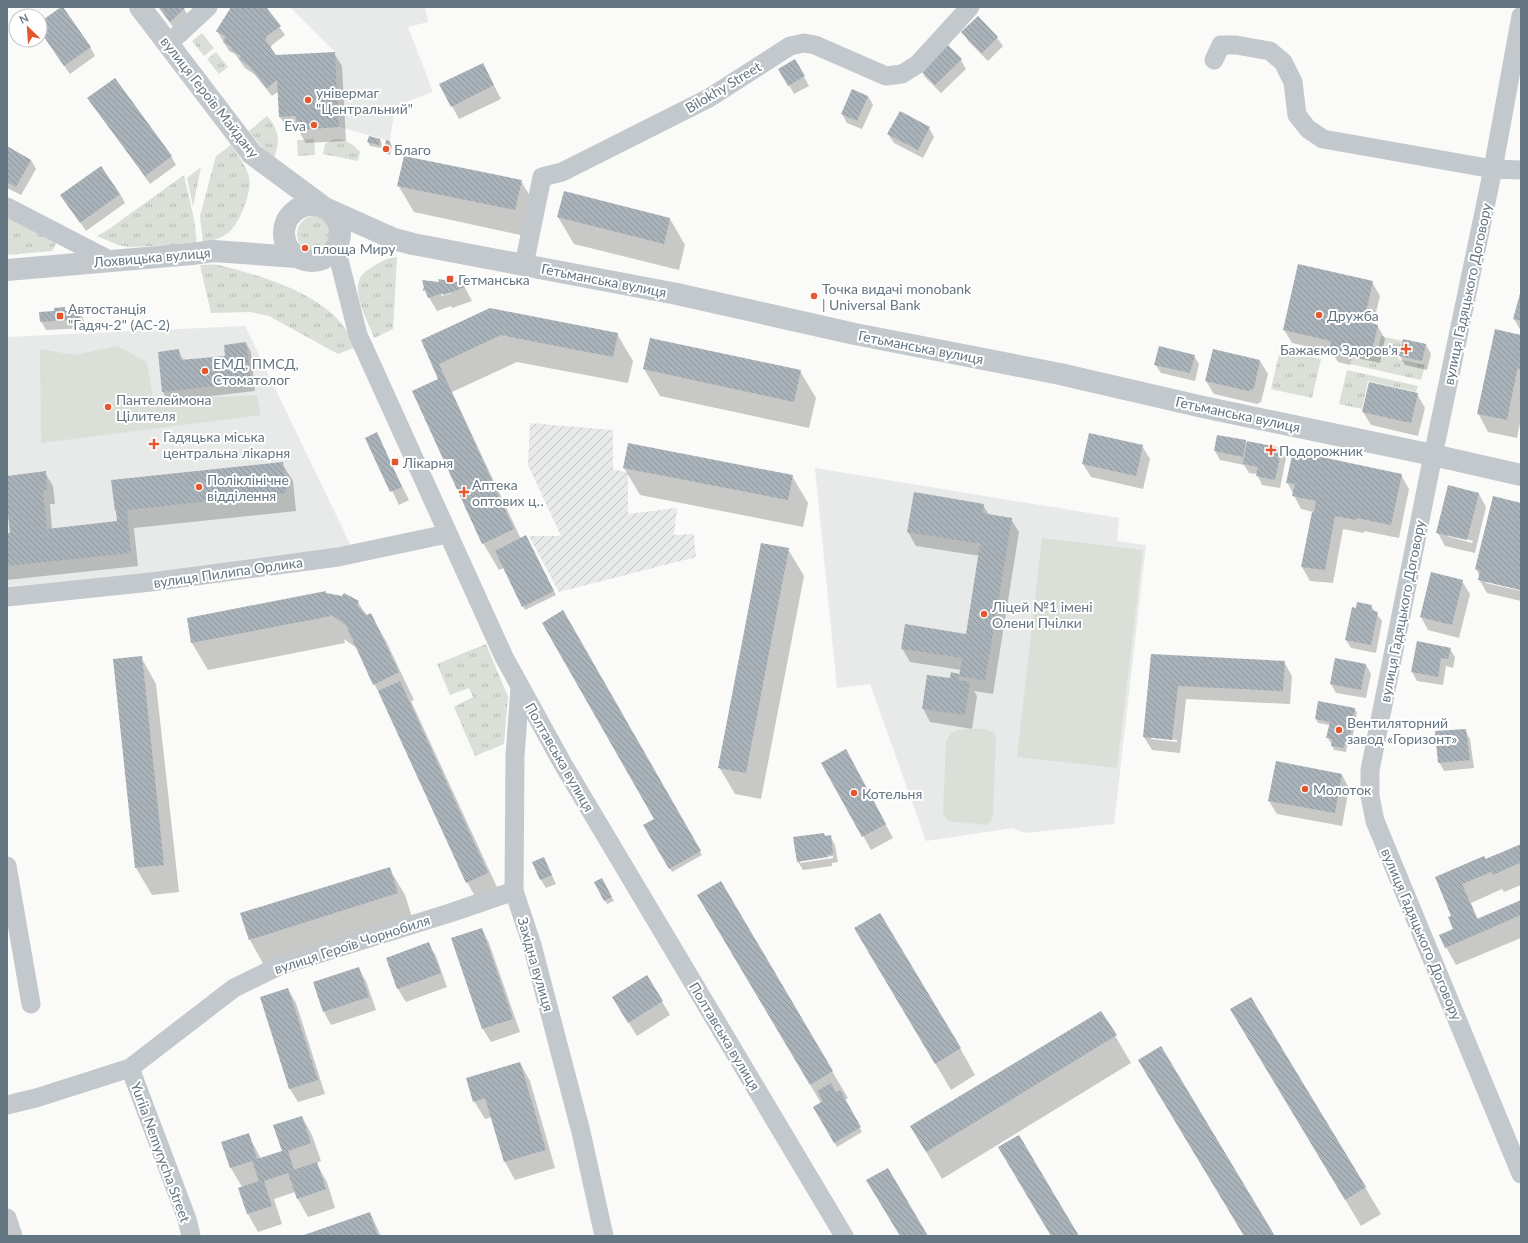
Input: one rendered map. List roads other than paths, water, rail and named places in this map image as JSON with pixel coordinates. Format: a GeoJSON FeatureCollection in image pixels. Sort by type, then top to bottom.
{"type":"FeatureCollection","features":[{"type":"Feature","properties":{"kind":"street","name":"вулиця Героїв Майдану"},"geometry":{"type":"LineString","coordinates":[[140,7],[252,154],[325,208]]}},
{"type":"Feature","properties":{"kind":"street"},"geometry":{"type":"LineString","coordinates":[[168,44],[208,7]]}},
{"type":"Feature","properties":{"kind":"street","name":"Bilokhy Street"},"geometry":{"type":"LineString","coordinates":[[524,265],[542,177],[562,172],[710,98],[790,46],[804,43],[815,45],[886,76],[902,74],[918,64],[970,7]]}},
{"type":"Feature","properties":{"kind":"street","name":"вулиця Гадяцького Договору"},"geometry":{"type":"LineString","coordinates":[[1521,16],[1515,86],[1493,169],[1433,455],[1370,770],[1370,796],[1375,821],[1521,1174]]}},
{"type":"Feature","properties":{"kind":"street"},"geometry":{"type":"LineString","coordinates":[[1214,60],[1221,45],[1236,45],[1270,51],[1283,62],[1293,82],[1297,115],[1308,130],[1323,139],[1493,169],[1521,170]]}},
{"type":"Feature","properties":{"kind":"street"},"geometry":{"type":"LineString","coordinates":[[313,205],[325,208],[335,216],[339,224],[340,236],[336,248],[330,255],[322,260],[303,260],[297,257],[291,252],[285,241],[284,228],[291,214],[305,206],[313,205]]}},
{"type":"Feature","properties":{"kind":"street"},"geometry":{"type":"LineString","coordinates":[[7,207],[111,261]]}},
{"type":"Feature","properties":{"kind":"street","name":"Гетьманська вулиця"},"geometry":{"type":"LineString","coordinates":[[325,208],[394,239],[412,244],[677,294],[855,334],[1060,374],[1203,407],[1521,475]]}},
{"type":"Feature","properties":{"kind":"street","name":"Полтавська вулиця"},"geometry":{"type":"LineString","coordinates":[[336,248],[358,335],[501,652],[564,766],[844,1236]]}},
{"type":"Feature","properties":{"kind":"street","name":"Лохвицька вулиця"},"geometry":{"type":"LineString","coordinates":[[7,270],[213,252],[297,257]]}},
{"type":"Feature","properties":{"kind":"street","name":"вулиця Пилипа Орлика"},"geometry":{"type":"LineString","coordinates":[[7,597],[151,582],[330,558],[447,534]]}},
{"type":"Feature","properties":{"kind":"street","name":"Західна вулиця"},"geometry":{"type":"LineString","coordinates":[[520,688],[515,756],[514,891],[532,945],[581,1132],[604,1236]]}},
{"type":"Feature","properties":{"kind":"street"},"geometry":{"type":"LineString","coordinates":[[7,866],[31,1004]]}},
{"type":"Feature","properties":{"kind":"street","name":"вулиця Героїв Чорнобиля"},"geometry":{"type":"LineString","coordinates":[[7,1105],[36,1098],[130,1068],[234,988],[279,966],[450,913],[514,891]]}},
{"type":"Feature","properties":{"kind":"street","name":"Yuriia Nemyrycha Street"},"geometry":{"type":"LineString","coordinates":[[130,1068],[191,1236]]}},
{"type":"Feature","properties":{"kind":"street"},"geometry":{"type":"LineString","coordinates":[[7,1218],[13,1236]]}},
{"type":"Feature","properties":{"kind":"place","name":"універмаг \"Центральний\""},"geometry":{"type":"Point","coordinates":[308,100]}},
{"type":"Feature","properties":{"kind":"place","name":"Eva"},"geometry":{"type":"Point","coordinates":[314,125]}},
{"type":"Feature","properties":{"kind":"place","name":"Благо"},"geometry":{"type":"Point","coordinates":[386,149]}},
{"type":"Feature","properties":{"kind":"place","name":"площа Миру"},"geometry":{"type":"Point","coordinates":[305,248]}},
{"type":"Feature","properties":{"kind":"place","name":"Гетманська"},"geometry":{"type":"Point","coordinates":[450,279]}},
{"type":"Feature","properties":{"kind":"place","name":"Точка видачі monobank | Universal Bank"},"geometry":{"type":"Point","coordinates":[814,296]}},
{"type":"Feature","properties":{"kind":"place","name":"Дружба"},"geometry":{"type":"Point","coordinates":[1319,315]}},
{"type":"Feature","properties":{"kind":"place","name":"Автостанція \"Гадяч-2\" (АС-2)"},"geometry":{"type":"Point","coordinates":[60,316]}},
{"type":"Feature","properties":{"kind":"place","name":"Бажаємо Здоров'я"},"geometry":{"type":"Point","coordinates":[1406,349]}},
{"type":"Feature","properties":{"kind":"place","name":"ЕМД, ПМСД, Стоматолог"},"geometry":{"type":"Point","coordinates":[205,371]}},
{"type":"Feature","properties":{"kind":"place","name":"Пантелеймона Цілителя"},"geometry":{"type":"Point","coordinates":[108,407]}},
{"type":"Feature","properties":{"kind":"place","name":"Гадяцька міська центральна лікарня"},"geometry":{"type":"Point","coordinates":[154,444]}},
{"type":"Feature","properties":{"kind":"place","name":"Подорожник"},"geometry":{"type":"Point","coordinates":[1271,450]}},
{"type":"Feature","properties":{"kind":"place","name":"Лікарня"},"geometry":{"type":"Point","coordinates":[395,462]}},
{"type":"Feature","properties":{"kind":"place","name":"Поліклінічне відділення"},"geometry":{"type":"Point","coordinates":[199,487]}},
{"type":"Feature","properties":{"kind":"place","name":"Аптека оптових ц‥"},"geometry":{"type":"Point","coordinates":[464,492]}},
{"type":"Feature","properties":{"kind":"place","name":"Ліцей №1 імені Олени Пчілки"},"geometry":{"type":"Point","coordinates":[984,614]}},
{"type":"Feature","properties":{"kind":"place","name":"Вентиляторний завод «Горизонт»"},"geometry":{"type":"Point","coordinates":[1339,730]}},
{"type":"Feature","properties":{"kind":"place","name":"Молоток"},"geometry":{"type":"Point","coordinates":[1305,789]}},
{"type":"Feature","properties":{"kind":"place","name":"Котельня"},"geometry":{"type":"Point","coordinates":[854,793]}}]}
